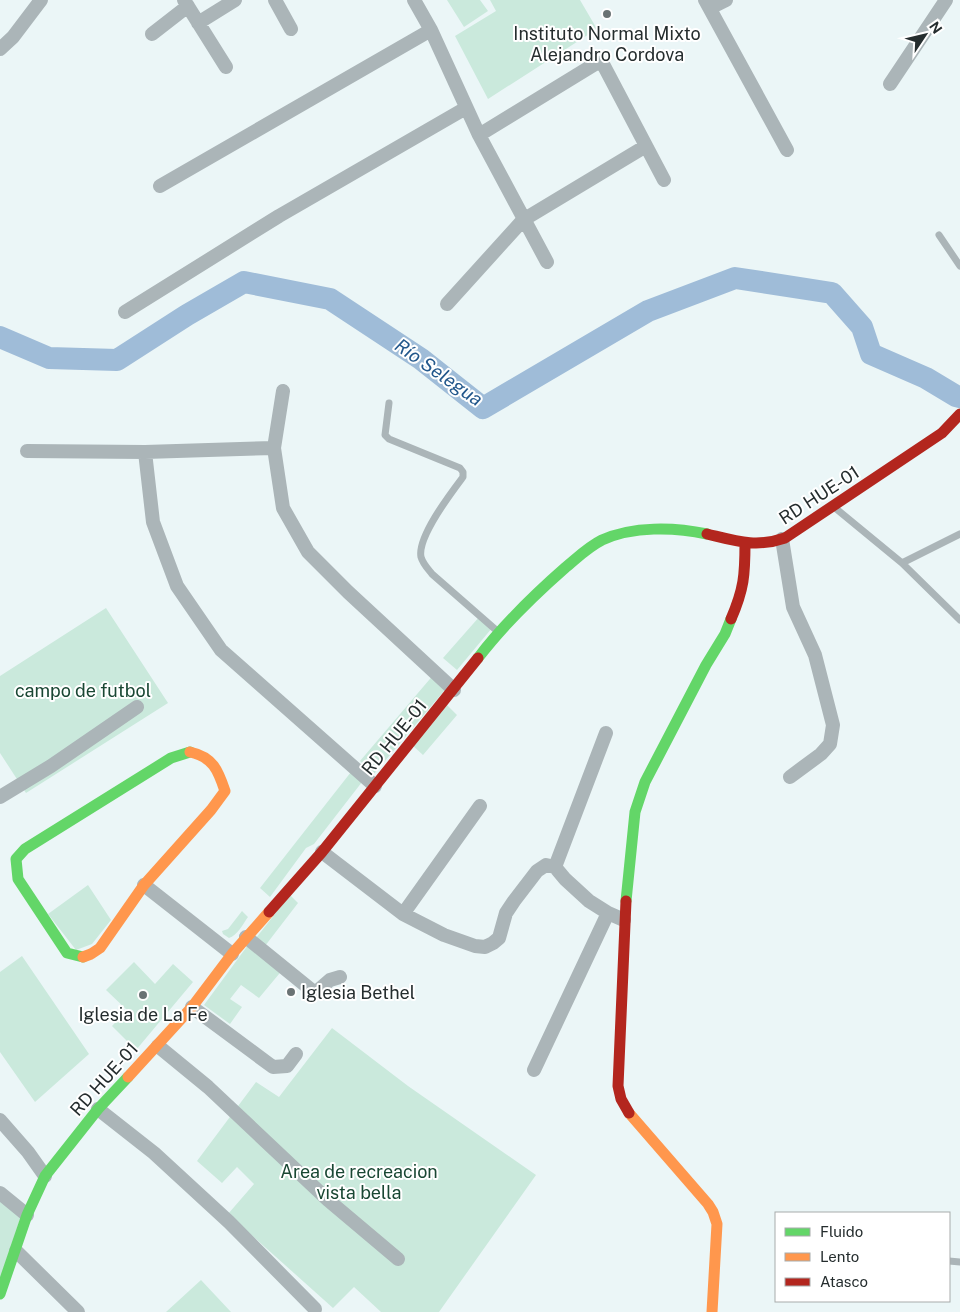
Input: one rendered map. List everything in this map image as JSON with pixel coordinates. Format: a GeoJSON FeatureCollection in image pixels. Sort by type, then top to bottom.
{"type":"FeatureCollection","features":[{"type":"Feature","properties":{"kind":"street"},"geometry":{"type":"LineString","coordinates":[[0,49],[13,36],[41,0]]}},
{"type":"Feature","properties":{"kind":"street"},"geometry":{"type":"LineString","coordinates":[[198,23],[235,0]]}},
{"type":"Feature","properties":{"kind":"street"},"geometry":{"type":"LineString","coordinates":[[275,0],[291,29]]}},
{"type":"Feature","properties":{"kind":"street"},"geometry":{"type":"LineString","coordinates":[[414,0],[431,30],[479,135],[547,262]]}},
{"type":"Feature","properties":{"kind":"street"},"geometry":{"type":"LineString","coordinates":[[726,0],[708,4],[787,150]]}},
{"type":"Feature","properties":{"kind":"street"},"geometry":{"type":"LineString","coordinates":[[890,84],[946,0]]}},
{"type":"Feature","properties":{"kind":"street"},"geometry":{"type":"LineString","coordinates":[[152,34],[186,3],[226,68]]}},
{"type":"Feature","properties":{"kind":"street"},"geometry":{"type":"LineString","coordinates":[[160,186],[431,30]]}},
{"type":"Feature","properties":{"kind":"street"},"geometry":{"type":"LineString","coordinates":[[479,135],[595,64],[600,64],[604,66],[664,180]]}},
{"type":"Feature","properties":{"kind":"street"},"geometry":{"type":"LineString","coordinates":[[125,312],[279,216],[466,108]]}},
{"type":"Feature","properties":{"kind":"street"},"geometry":{"type":"LineString","coordinates":[[447,304],[523,220],[646,146]]}},
{"type":"Feature","properties":{"kind":"street"},"geometry":{"type":"LineString","coordinates":[[283,391],[274,448],[283,508],[308,552],[348,592],[454,690]]}},
{"type":"Feature","properties":{"kind":"street","name":"RD HUE-01"},"geometry":{"type":"LineString","coordinates":[[0,1294],[2,1278],[16,1251],[27,1215],[45,1176],[98,1109],[192,1007],[246,937],[322,852],[454,690],[498,632],[545,585],[586,550],[603,540],[626,533],[655,529],[688,530],[745,544],[770,543],[782,539],[800,530],[942,432],[959,416]]}},
{"type":"Feature","properties":{"kind":"street"},"geometry":{"type":"LineString","coordinates":[[28,451],[145,452],[274,448]]}},
{"type":"Feature","properties":{"kind":"street"},"geometry":{"type":"LineString","coordinates":[[145,452],[153,522],[177,586],[220,650],[375,786]]}},
{"type":"Feature","properties":{"kind":"street"},"geometry":{"type":"LineString","coordinates":[[782,539],[792,607],[815,655],[833,725],[830,744],[821,754],[790,777]]}},
{"type":"Feature","properties":{"kind":"street"},"geometry":{"type":"LineString","coordinates":[[712,1312],[717,1224],[713,1212],[632,1118],[619,1096],[624,920],[635,812],[645,782],[706,665],[725,634],[740,599],[745,578],[745,544]]}},
{"type":"Feature","properties":{"kind":"street"},"geometry":{"type":"LineString","coordinates":[[0,797],[51,766],[137,707]]}},
{"type":"Feature","properties":{"kind":"street"},"geometry":{"type":"LineString","coordinates":[[555,867],[606,734]]}},
{"type":"Feature","properties":{"kind":"street"},"geometry":{"type":"LineString","coordinates":[[190,752],[203,755],[218,771],[225,791],[211,810],[144,885],[100,948],[91,955],[79,958],[67,953],[18,879],[16,859],[25,849],[171,758],[190,752]]}},
{"type":"Feature","properties":{"kind":"street"},"geometry":{"type":"LineString","coordinates":[[403,914],[480,806]]}},
{"type":"Feature","properties":{"kind":"street"},"geometry":{"type":"LineString","coordinates":[[322,852],[403,914],[444,935],[475,946],[485,947],[499,938],[506,912],[537,871],[546,865],[555,867],[589,901],[624,920]]}},
{"type":"Feature","properties":{"kind":"street"},"geometry":{"type":"LineString","coordinates":[[144,885],[232,954]]}},
{"type":"Feature","properties":{"kind":"street"},"geometry":{"type":"LineString","coordinates":[[534,1070],[608,913]]}},
{"type":"Feature","properties":{"kind":"street"},"geometry":{"type":"LineString","coordinates":[[246,937],[315,993],[330,980],[340,977]]}},
{"type":"Feature","properties":{"kind":"street"},"geometry":{"type":"LineString","coordinates":[[192,1007],[273,1067],[286,1066],[296,1054]]}},
{"type":"Feature","properties":{"kind":"street"},"geometry":{"type":"LineString","coordinates":[[158,1046],[208,1087],[328,1200],[398,1259]]}},
{"type":"Feature","properties":{"kind":"street"},"geometry":{"type":"LineString","coordinates":[[98,1109],[167,1165],[229,1222],[315,1309]]}},
{"type":"Feature","properties":{"kind":"street"},"geometry":{"type":"LineString","coordinates":[[0,1120],[28,1152],[45,1176]]}},
{"type":"Feature","properties":{"kind":"street"},"geometry":{"type":"LineString","coordinates":[[0,1193],[27,1215]]}},
{"type":"Feature","properties":{"kind":"street"},"geometry":{"type":"LineString","coordinates":[[16,1251],[78,1312]]}},
{"type":"Feature","properties":{"kind":"lane"},"geometry":{"type":"LineString","coordinates":[[939,235],[960,266]]}},
{"type":"Feature","properties":{"kind":"lane"},"geometry":{"type":"LineString","coordinates":[[389,403],[385,435],[389,440],[460,468],[463,472],[463,477],[436,515],[422,546],[421,556],[426,567],[498,632]]}},
{"type":"Feature","properties":{"kind":"lane"},"geometry":{"type":"LineString","coordinates":[[834,506],[902,562],[960,620]]}},
{"type":"Feature","properties":{"kind":"lane"},"geometry":{"type":"LineString","coordinates":[[902,562],[960,534]]}},
{"type":"Feature","properties":{"kind":"green space"},"geometry":{"type":"Polygon","coordinates":[[[447,0],[480,0],[488,11],[464,27],[447,0]]]}},
{"type":"Feature","properties":{"kind":"green space"},"geometry":{"type":"Polygon","coordinates":[[[490,0],[580,0],[597,29],[488,99],[455,36],[496,11],[490,0]]]}},
{"type":"Feature","properties":{"kind":"green space","name":"campo de futbol"},"geometry":{"type":"Polygon","coordinates":[[[106,608],[168,703],[26,793],[0,753],[0,676],[106,608]]]}},
{"type":"Feature","properties":{"kind":"green space"},"geometry":{"type":"Polygon","coordinates":[[[480,616],[492,628],[457,670],[443,658],[480,616]]]}},
{"type":"Feature","properties":{"kind":"green space"},"geometry":{"type":"Polygon","coordinates":[[[435,673],[449,685],[374,774],[360,761],[435,673]]]}},
{"type":"Feature","properties":{"kind":"green space"},"geometry":{"type":"Polygon","coordinates":[[[445,703],[457,715],[423,755],[411,744],[445,703]]]}},
{"type":"Feature","properties":{"kind":"green space"},"geometry":{"type":"Polygon","coordinates":[[[351,772],[362,782],[314,844],[306,848],[270,897],[260,888],[351,772]]]}},
{"type":"Feature","properties":{"kind":"green space"},"geometry":{"type":"Polygon","coordinates":[[[88,885],[111,920],[92,944],[76,950],[48,914],[88,885]]]}},
{"type":"Feature","properties":{"kind":"green space"},"geometry":{"type":"Polygon","coordinates":[[[290,895],[298,903],[265,946],[256,938],[290,895]]]}},
{"type":"Feature","properties":{"kind":"green space"},"geometry":{"type":"Polygon","coordinates":[[[242,911],[248,917],[237,932],[229,938],[222,931],[228,929],[242,911]]]}},
{"type":"Feature","properties":{"kind":"green space"},"geometry":{"type":"Polygon","coordinates":[[[251,941],[284,968],[259,998],[241,985],[230,999],[242,1007],[230,1024],[204,1005],[251,941]]]}},
{"type":"Feature","properties":{"kind":"green space"},"geometry":{"type":"Polygon","coordinates":[[[22,956],[89,1054],[35,1102],[0,1052],[0,972],[22,956]]]}},
{"type":"Feature","properties":{"kind":"green space"},"geometry":{"type":"Polygon","coordinates":[[[134,962],[155,984],[173,964],[193,982],[136,1050],[112,1026],[127,1010],[106,990],[134,962]]]}},
{"type":"Feature","properties":{"kind":"green space","name":"Area de recreacion vista bella"},"geometry":{"type":"Polygon","coordinates":[[[332,1028],[408,1086],[536,1175],[439,1312],[381,1312],[354,1287],[333,1308],[228,1214],[254,1184],[237,1167],[222,1183],[197,1161],[256,1082],[279,1097],[332,1028]]]}},
{"type":"Feature","properties":{"kind":"green space"},"geometry":{"type":"Polygon","coordinates":[[[0,1197],[22,1213],[0,1279],[0,1197]]]}},
{"type":"Feature","properties":{"kind":"green space"},"geometry":{"type":"Polygon","coordinates":[[[201,1280],[231,1312],[166,1312],[201,1280]]]}},
{"type":"Feature","properties":{"kind":"waterway","name":"Río Selegua"},"geometry":{"type":"LineString","coordinates":[[0,337],[49,358],[117,360],[187,315],[244,282],[330,299],[421,359],[483,408],[648,311],[735,278],[832,293],[862,327],[871,354],[926,378],[960,397]]}},
{"type":"Feature","properties":{"kind":"traffic: fast"},"geometry":{"type":"LineString","coordinates":[[478,658],[498,633],[531,599],[579,556],[602,540],[627,532],[654,529],[681,530],[707,534]]}},
{"type":"Feature","properties":{"kind":"traffic: fast"},"geometry":{"type":"LineString","coordinates":[[626,901],[635,812],[645,782],[706,665],[725,634],[731,619]]}},
{"type":"Feature","properties":{"kind":"traffic: fast"},"geometry":{"type":"LineString","coordinates":[[83,957],[67,953],[18,879],[16,859],[25,849],[171,758],[190,752]]}},
{"type":"Feature","properties":{"kind":"traffic: fast"},"geometry":{"type":"LineString","coordinates":[[0,1294],[27,1215],[45,1176],[98,1109],[128,1077]]}},
{"type":"Feature","properties":{"kind":"traffic: slow"},"geometry":{"type":"LineString","coordinates":[[83,957],[100,948],[144,885],[211,810],[225,791],[214,766],[204,757],[190,752]]}},
{"type":"Feature","properties":{"kind":"traffic: slow"},"geometry":{"type":"LineString","coordinates":[[128,1077],[192,1007],[232,954],[269,912]]}},
{"type":"Feature","properties":{"kind":"traffic: slow"},"geometry":{"type":"LineString","coordinates":[[629,1113],[713,1212],[717,1224],[712,1312]]}},
{"type":"Feature","properties":{"kind":"traffic: jam"},"geometry":{"type":"LineString","coordinates":[[707,534],[755,543],[765,543],[785,538],[942,433],[960,414]]}},
{"type":"Feature","properties":{"kind":"traffic: jam"},"geometry":{"type":"LineString","coordinates":[[731,619],[743,582],[745,543]]}},
{"type":"Feature","properties":{"kind":"traffic: jam"},"geometry":{"type":"LineString","coordinates":[[269,912],[322,852],[478,658]]}},
{"type":"Feature","properties":{"kind":"traffic: jam"},"geometry":{"type":"LineString","coordinates":[[626,901],[618,1086],[621,1099],[629,1113]]}},
{"type":"Feature","properties":{"kind":"place","name":"Instituto Normal Mixto Alejandro Cordova"},"geometry":{"type":"Point","coordinates":[607,14]}},
{"type":"Feature","properties":{"kind":"place","name":"Iglesia Bethel"},"geometry":{"type":"Point","coordinates":[291,992]}},
{"type":"Feature","properties":{"kind":"place","name":"Iglesia de La Fe"},"geometry":{"type":"Point","coordinates":[143,995]}}]}
